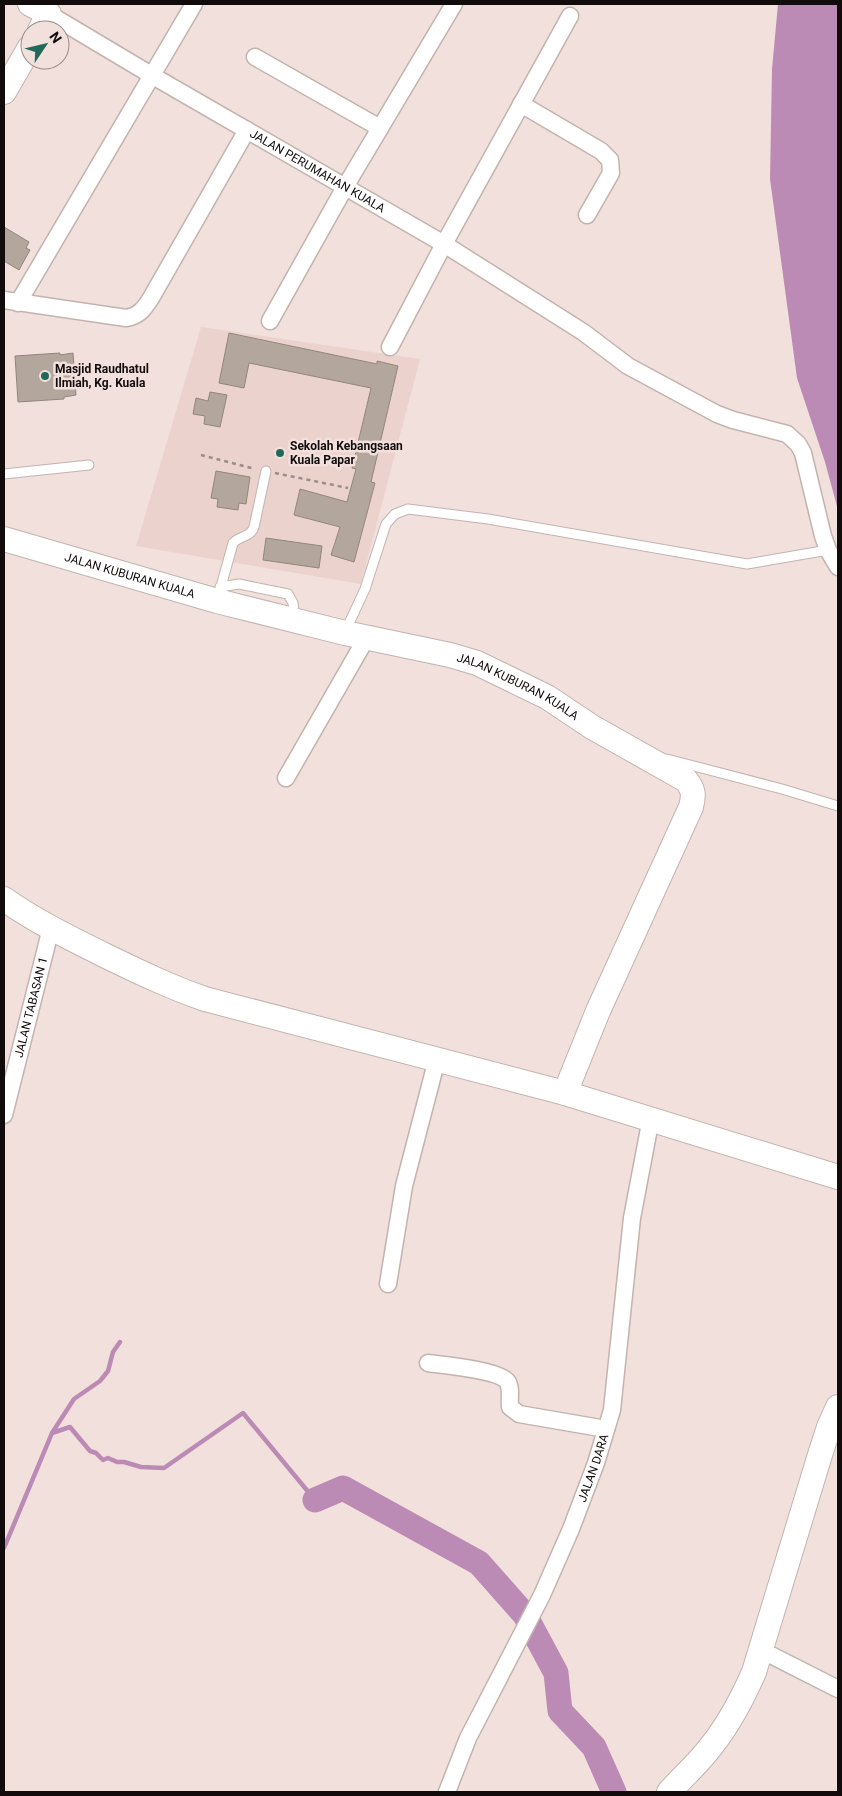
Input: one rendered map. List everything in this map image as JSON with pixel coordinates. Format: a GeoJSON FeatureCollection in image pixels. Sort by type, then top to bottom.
{"type":"FeatureCollection","features":[{"type":"Feature","properties":{"kind":"main road"},"geometry":{"type":"LineString","coordinates":[[4,92],[20,64]]}},
{"type":"Feature","properties":{"kind":"main road","name":"JALAN KUBURAN KUALA"},"geometry":{"type":"LineString","coordinates":[[4,539],[218,594],[295,621],[450,655],[477,664],[547,697],[592,727],[686,780],[693,788],[694,796],[680,832],[598,1012],[565,1093]]}},
{"type":"Feature","properties":{"kind":"main road"},"geometry":{"type":"LineString","coordinates":[[4,899],[51,928],[138,972],[176,989],[205,999],[565,1093],[838,1176]]}},
{"type":"Feature","properties":{"kind":"main road"},"geometry":{"type":"LineString","coordinates":[[669,1792],[704,1755],[741,1702],[754,1672],[819,1458],[838,1407]]}},
{"type":"Feature","properties":{"kind":"street"},"geometry":{"type":"LineString","coordinates":[[194,4],[153,76],[11,301],[126,318],[134,317],[145,308],[247,130]]}},
{"type":"Feature","properties":{"kind":"street"},"geometry":{"type":"LineString","coordinates":[[270,322],[345,187],[454,4]]}},
{"type":"Feature","properties":{"kind":"street","name":"JALAN PERUMAHAN KUALA"},"geometry":{"type":"LineString","coordinates":[[40,16],[153,76],[444,244],[583,332],[628,366],[694,402],[733,420],[787,434],[793,438],[804,453],[823,536],[828,550],[838,567]]}},
{"type":"Feature","properties":{"kind":"street"},"geometry":{"type":"LineString","coordinates":[[390,347],[444,244],[570,16]]}},
{"type":"Feature","properties":{"kind":"street"},"geometry":{"type":"LineString","coordinates":[[255,57],[380,128]]}},
{"type":"Feature","properties":{"kind":"street"},"geometry":{"type":"LineString","coordinates":[[521,104],[601,151],[610,160],[611,173],[587,215]]}},
{"type":"Feature","properties":{"kind":"street"},"geometry":{"type":"LineString","coordinates":[[286,778],[356,635]]}},
{"type":"Feature","properties":{"kind":"street","name":"JALAN TABASAN 1"},"geometry":{"type":"LineString","coordinates":[[4,1115],[51,928]]}},
{"type":"Feature","properties":{"kind":"street"},"geometry":{"type":"LineString","coordinates":[[388,1284],[404,1186],[437,1059]]}},
{"type":"Feature","properties":{"kind":"street","name":"JALAN DARA"},"geometry":{"type":"LineString","coordinates":[[447,1792],[468,1738],[496,1681],[521,1638],[571,1529],[596,1463],[606,1430],[613,1404],[632,1218],[651,1118]]}},
{"type":"Feature","properties":{"kind":"street"},"geometry":{"type":"LineString","coordinates":[[428,1363],[494,1374],[506,1380],[510,1388],[510,1407],[519,1414],[606,1430]]}},
{"type":"Feature","properties":{"kind":"street"},"geometry":{"type":"LineString","coordinates":[[761,1650],[838,1689]]}},
{"type":"Feature","properties":{"kind":"lane"},"geometry":{"type":"LineString","coordinates":[[4,474],[89,465]]}},
{"type":"Feature","properties":{"kind":"lane"},"geometry":{"type":"LineString","coordinates":[[218,594],[233,543],[250,535],[254,527],[266,472]]}},
{"type":"Feature","properties":{"kind":"lane"},"geometry":{"type":"LineString","coordinates":[[356,635],[364,589],[386,524],[395,514],[408,509],[488,519],[747,564],[828,550]]}},
{"type":"Feature","properties":{"kind":"lane"},"geometry":{"type":"LineString","coordinates":[[635,750],[838,806]]}},
{"type":"Feature","properties":{"kind":"shaded area"},"geometry":{"type":"Polygon","coordinates":[[[778,4],[838,4],[838,510],[825,462],[797,378],[770,179],[772,69],[778,4]]]}},
{"type":"Feature","properties":{"kind":"shaded area","name":"Sekolah Kebangsaan Kuala Papar"},"geometry":{"type":"Polygon","coordinates":[[[201,327],[420,359],[361,584],[136,546],[201,327]]]}},
{"type":"Feature","properties":{"kind":"building"},"geometry":{"type":"Polygon","coordinates":[[[4,227],[29,242],[26,248],[30,250],[19,270],[4,261],[4,227]]]}},
{"type":"Feature","properties":{"kind":"building"},"geometry":{"type":"Polygon","coordinates":[[[229,333],[377,364],[377,361],[398,366],[371,482],[375,483],[354,562],[331,555],[340,527],[294,515],[300,489],[347,502],[356,469],[352,468],[371,388],[249,363],[244,388],[219,383],[229,333]]]}},
{"type":"Feature","properties":{"kind":"building","name":"Masjid Raudhatul Ilmiah, Kg. Kuala"},"geometry":{"type":"Polygon","coordinates":[[[60,353],[60,355],[73,353],[76,395],[64,397],[64,399],[18,402],[15,356],[60,353]]]}},
{"type":"Feature","properties":{"kind":"building"},"geometry":{"type":"Polygon","coordinates":[[[210,392],[227,395],[220,427],[204,424],[205,416],[193,414],[196,398],[208,401],[210,392]]]}},
{"type":"Feature","properties":{"kind":"building"},"geometry":{"type":"Polygon","coordinates":[[[216,471],[250,477],[246,504],[239,503],[238,510],[217,507],[218,499],[211,498],[216,471]]]}},
{"type":"Feature","properties":{"kind":"building"},"geometry":{"type":"Polygon","coordinates":[[[266,538],[322,546],[319,568],[263,560],[266,538]]]}},
{"type":"Feature","properties":{"kind":"waterway"},"geometry":{"type":"LineString","coordinates":[[4,1548],[52,1433],[74,1399],[100,1381],[108,1371],[113,1352],[120,1342]]}},
{"type":"Feature","properties":{"kind":"waterway"},"geometry":{"type":"LineString","coordinates":[[52,1433],[70,1427],[90,1451],[96,1453],[103,1460],[108,1458],[141,1467],[164,1468],[243,1413],[315,1500]]}},
{"type":"Feature","properties":{"kind":"waterway"},"geometry":{"type":"LineString","coordinates":[[315,1500],[343,1488],[479,1563],[525,1615],[556,1673],[560,1711],[594,1747],[614,1792]]}},
{"type":"Feature","properties":{"kind":"place","name":"Masjid Raudhatul Ilmiah, Kg. Kuala"},"geometry":{"type":"Point","coordinates":[45,376]}},
{"type":"Feature","properties":{"kind":"place","name":"Sekolah Kebangsaan Kuala Papar"},"geometry":{"type":"Point","coordinates":[280,453]}}]}
